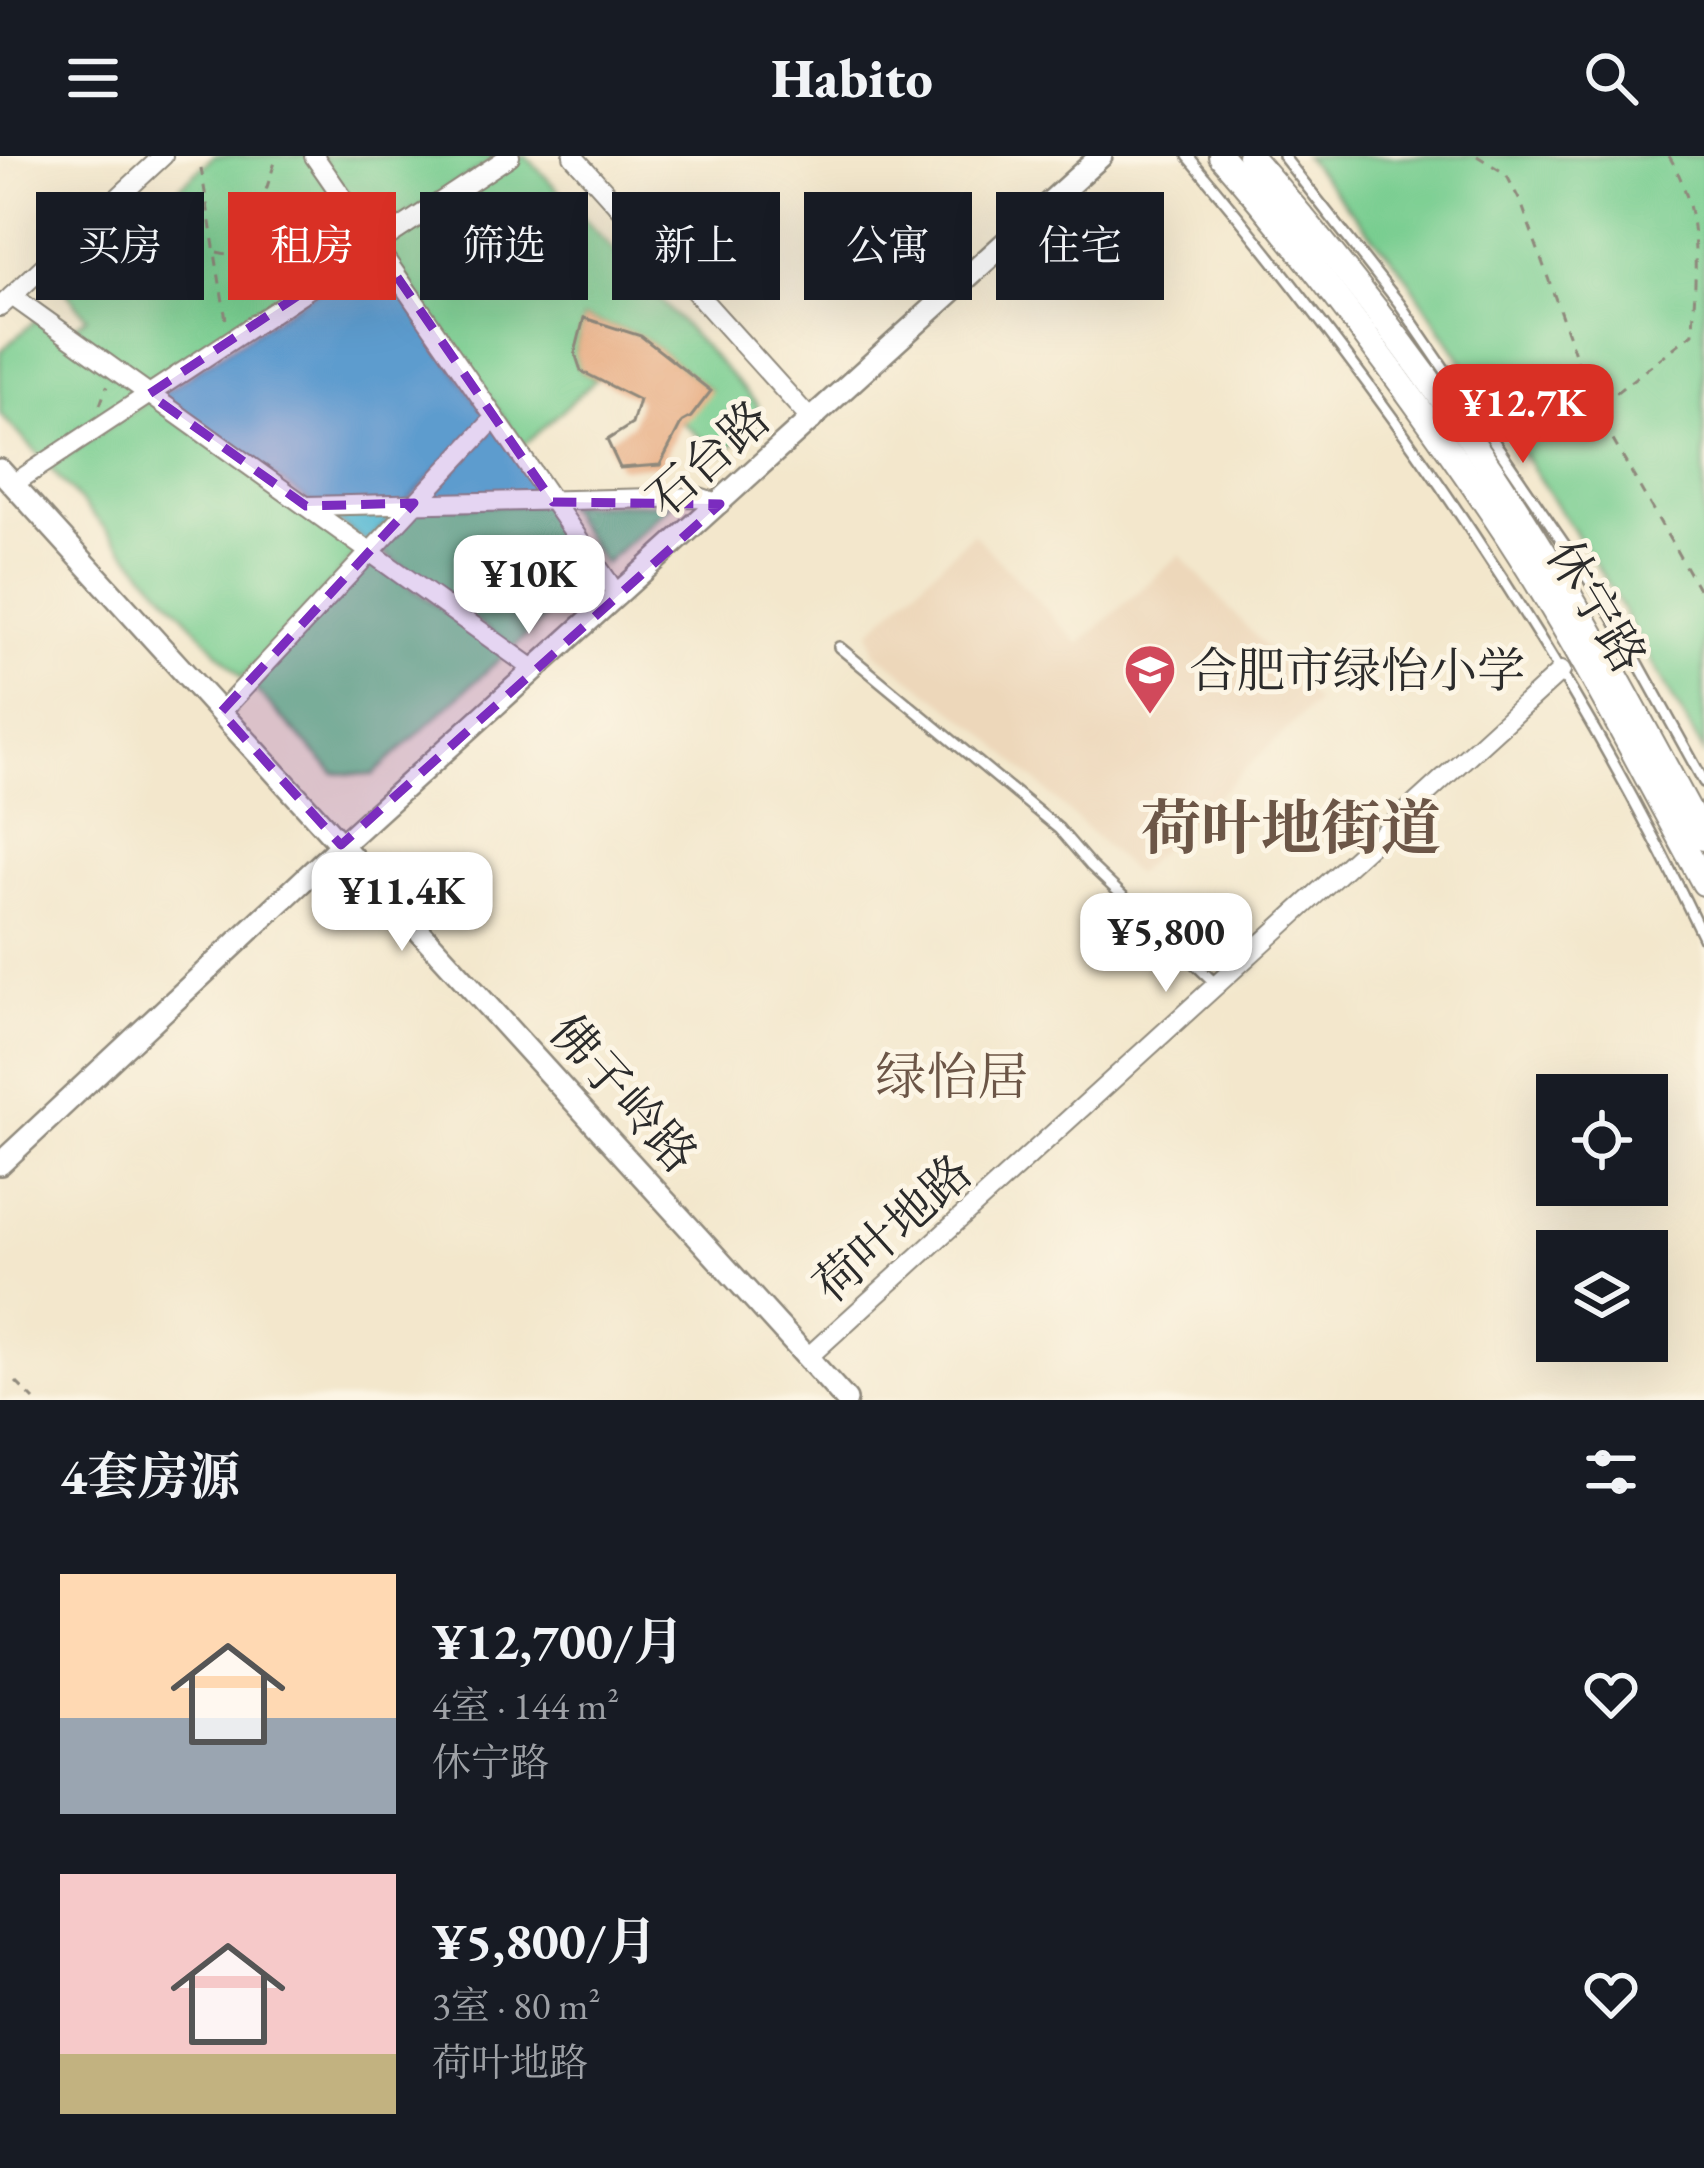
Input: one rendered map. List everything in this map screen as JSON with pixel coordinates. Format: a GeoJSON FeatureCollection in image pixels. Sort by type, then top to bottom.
{"type":"FeatureCollection","features":[{"type":"Feature","properties":{"kind":"main road","name":"休宁路"},"geometry":{"type":"LineString","coordinates":[[1221,156],[1277,221],[1493,513],[1579,653],[1704,883]]}},
{"type":"Feature","properties":{"kind":"main road","name":"休宁路"},"geometry":{"type":"LineString","coordinates":[[1250,156],[1296,208],[1514,503],[1600,647],[1704,838]]}},
{"type":"Feature","properties":{"kind":"street"},"geometry":{"type":"LineString","coordinates":[[163,156],[6,302],[149,394],[535,670]]}},
{"type":"Feature","properties":{"kind":"street"},"geometry":{"type":"LineString","coordinates":[[314,156],[339,192]]}},
{"type":"Feature","properties":{"kind":"street"},"geometry":{"type":"LineString","coordinates":[[396,231],[510,156]]}},
{"type":"Feature","properties":{"kind":"street"},"geometry":{"type":"LineString","coordinates":[[573,156],[812,421]]}},
{"type":"Feature","properties":{"kind":"street","name":"石台路"},"geometry":{"type":"LineString","coordinates":[[0,1164],[341,844],[1101,156]]}},
{"type":"Feature","properties":{"kind":"street"},"geometry":{"type":"LineString","coordinates":[[396,275],[618,596]]}},
{"type":"Feature","properties":{"kind":"street"},"geometry":{"type":"LineString","coordinates":[[6,477],[149,394],[292,300]]}},
{"type":"Feature","properties":{"kind":"street"},"geometry":{"type":"LineString","coordinates":[[220,712],[495,418]]}},
{"type":"Feature","properties":{"kind":"street","name":"佛子岭路"},"geometry":{"type":"LineString","coordinates":[[6,477],[846,1400]]}},
{"type":"Feature","properties":{"kind":"street"},"geometry":{"type":"LineString","coordinates":[[306,506],[699,497],[720,503]]}},
{"type":"Feature","properties":{"kind":"street","name":"荷叶地路"},"geometry":{"type":"LineString","coordinates":[[807,1358],[1561,671]]}},
{"type":"Feature","properties":{"kind":"lane"},"geometry":{"type":"LineString","coordinates":[[1188,156],[1284,270],[1389,408],[1491,557],[1561,671],[1704,939]]}},
{"type":"Feature","properties":{"kind":"lane"},"geometry":{"type":"LineString","coordinates":[[1283,156],[1399,302],[1606,604],[1704,782]]}},
{"type":"Feature","properties":{"kind":"lane"},"geometry":{"type":"LineString","coordinates":[[839,646],[1059,829],[1091,866],[1216,985]]}},
{"type":"Feature","properties":{"kind":"path"},"geometry":{"type":"LineString","coordinates":[[265,192],[277,156]]}},
{"type":"Feature","properties":{"kind":"path"},"geometry":{"type":"LineString","coordinates":[[1477,156],[1506,174],[1522,205],[1594,409],[1704,599]]}},
{"type":"Feature","properties":{"kind":"path"},"geometry":{"type":"LineString","coordinates":[[1594,409],[1693,333],[1698,239],[1683,178],[1670,156]]}},
{"type":"Feature","properties":{"kind":"path"},"geometry":{"type":"LineString","coordinates":[[201,168],[229,333]]}},
{"type":"Feature","properties":{"kind":"path"},"geometry":{"type":"LineString","coordinates":[[215,251],[228,254]]}},
{"type":"Feature","properties":{"kind":"path"},"geometry":{"type":"LineString","coordinates":[[1696,254],[1704,266]]}},
{"type":"Feature","properties":{"kind":"path"},"geometry":{"type":"LineString","coordinates":[[100,406],[112,373]]}},
{"type":"Feature","properties":{"kind":"path"},"geometry":{"type":"LineString","coordinates":[[16,1382],[34,1400]]}},
{"type":"Feature","properties":{"kind":"highlighted area"},"geometry":{"type":"Polygon","coordinates":[[[375,245],[553,502],[720,504],[341,845],[221,712],[414,503],[306,506],[149,394],[375,245]]]}},
{"type":"Feature","properties":{"kind":"shaded area","name":"合肥市绿怡小学"},"geometry":{"type":"Polygon","coordinates":[[[973,533],[1079,644],[1180,555],[1316,702],[1135,874],[982,731],[874,651],[870,631],[973,533]]]}},
{"type":"Feature","properties":{"kind":"green space"},"geometry":{"type":"Polygon","coordinates":[[[214,156],[307,156],[331,192],[228,192],[228,300],[280,300],[151,385],[72,328],[87,317],[73,300],[204,300],[204,192],[175,192],[214,156]]]}},
{"type":"Feature","properties":{"kind":"green space"},"geometry":{"type":"Polygon","coordinates":[[[321,156],[500,156],[443,192],[420,192],[420,207],[396,222],[396,192],[346,192],[321,156]]]}},
{"type":"Feature","properties":{"kind":"green space"},"geometry":{"type":"Polygon","coordinates":[[[526,156],[560,192],[468,192],[526,156]]]}},
{"type":"Feature","properties":{"kind":"green space"},"geometry":{"type":"Polygon","coordinates":[[[1304,156],[1704,156],[1704,753],[1603,576],[1402,270],[1304,156]]]}},
{"type":"Feature","properties":{"kind":"green space"},"geometry":{"type":"Polygon","coordinates":[[[588,223],[612,248],[612,300],[660,300],[758,405],[757,423],[721,455],[682,422],[710,390],[641,336],[584,318],[575,353],[581,371],[596,379],[523,446],[422,300],[588,300],[588,223]]]}},
{"type":"Feature","properties":{"kind":"green space"},"geometry":{"type":"Polygon","coordinates":[[[420,224],[420,297],[396,263],[396,240],[420,224]]]}},
{"type":"Feature","properties":{"kind":"green space"},"geometry":{"type":"Polygon","coordinates":[[[37,319],[139,393],[42,458],[0,414],[0,352],[37,319]]]}},
{"type":"Feature","properties":{"kind":"green space"},"geometry":{"type":"Polygon","coordinates":[[[150,399],[360,551],[242,678],[49,467],[150,399]]]}},
{"type":"Feature","properties":{"kind":"green space"},"geometry":{"type":"Polygon","coordinates":[[[672,503],[604,564],[564,505],[672,503]]]}},
{"type":"Feature","properties":{"kind":"green space"},"geometry":{"type":"Polygon","coordinates":[[[549,504],[594,571],[513,648],[378,549],[420,506],[549,504]]]}},
{"type":"Feature","properties":{"kind":"green space"},"geometry":{"type":"Polygon","coordinates":[[[370,558],[505,654],[373,775],[334,773],[251,685],[370,558]]]}},
{"type":"Feature","properties":{"kind":"water"},"geometry":{"type":"Polygon","coordinates":[[[396,286],[488,417],[367,543],[160,395],[302,300],[396,300],[396,286]]]}},
{"type":"Feature","properties":{"kind":"water"},"geometry":{"type":"Polygon","coordinates":[[[495,426],[546,499],[424,501],[495,426]]]}},
{"type":"Feature","properties":{"kind":"building"},"geometry":{"type":"Polygon","coordinates":[[[584,318],[641,336],[711,391],[682,422],[660,465],[620,468],[607,440],[632,424],[639,400],[581,371],[575,353],[584,318]]]}},
{"type":"Feature","properties":{"kind":"place","name":"合肥市绿怡小学"},"geometry":{"type":"Point","coordinates":[1150,716]}},
{"type":"Feature","properties":{"kind":"district","name":"荷叶地街道"},"geometry":{"type":"Point","coordinates":[1291,828]}},
{"type":"Feature","properties":{"kind":"district","name":"绿怡居"},"geometry":{"type":"Point","coordinates":[952,1076]}}]}
